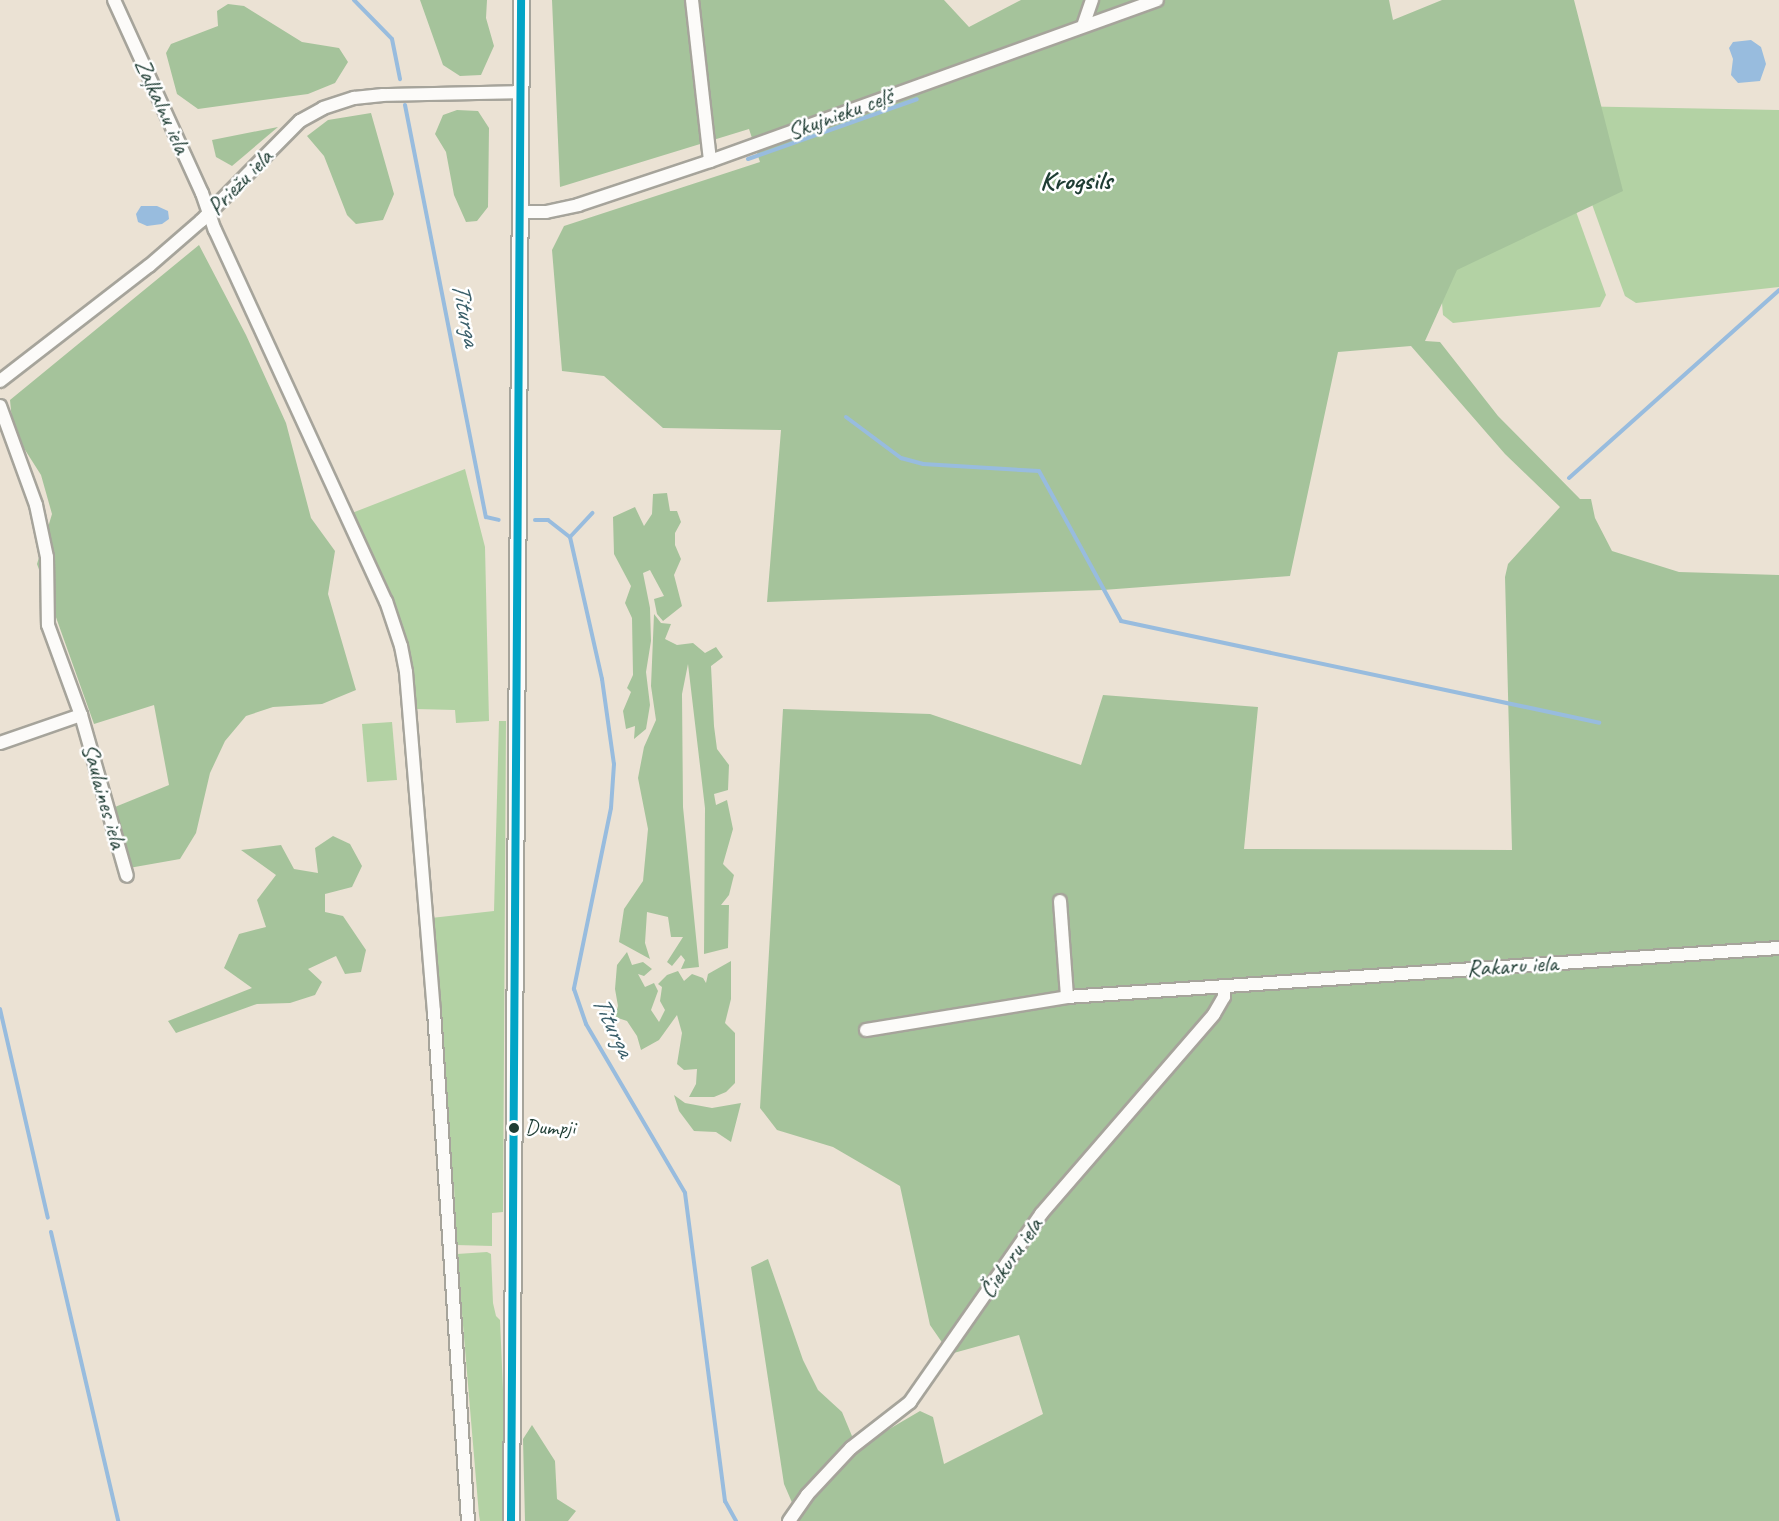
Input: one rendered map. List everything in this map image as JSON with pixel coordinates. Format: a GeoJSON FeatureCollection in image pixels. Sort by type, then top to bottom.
{"type":"FeatureCollection","features":[{"type":"Feature","properties":{"kind":"main road"},"geometry":{"type":"LineString","coordinates":[[511,1521],[521,0]]}},
{"type":"Feature","properties":{"kind":"street","name":"Zaļkalnu iela"},"geometry":{"type":"LineString","coordinates":[[114,0],[386,601],[404,663],[434,1011],[468,1521]]}},
{"type":"Feature","properties":{"kind":"street"},"geometry":{"type":"LineString","coordinates":[[692,0],[710,161]]}},
{"type":"Feature","properties":{"kind":"street"},"geometry":{"type":"LineString","coordinates":[[1083,27],[1092,0]]}},
{"type":"Feature","properties":{"kind":"street","name":"Skujnieku ceļš"},"geometry":{"type":"LineString","coordinates":[[520,212],[565,209],[710,161],[1157,0]]}},
{"type":"Feature","properties":{"kind":"street","name":"Priežu iela"},"geometry":{"type":"LineString","coordinates":[[0,381],[149,266],[210,213],[300,121],[323,108],[354,98],[383,95],[520,92]]}},
{"type":"Feature","properties":{"kind":"street","name":"Saulaines iela"},"geometry":{"type":"LineString","coordinates":[[0,406],[36,505],[47,556],[48,625],[81,715],[127,876]]}},
{"type":"Feature","properties":{"kind":"street"},"geometry":{"type":"LineString","coordinates":[[0,743],[81,715]]}},
{"type":"Feature","properties":{"kind":"street"},"geometry":{"type":"LineString","coordinates":[[1060,901],[1067,997]]}},
{"type":"Feature","properties":{"kind":"street","name":"Rakaru iela"},"geometry":{"type":"LineString","coordinates":[[866,1030],[1067,997],[1224,988],[1245,984],[1779,948]]}},
{"type":"Feature","properties":{"kind":"street","name":"Čiekuru iela"},"geometry":{"type":"LineString","coordinates":[[789,1521],[807,1496],[851,1448],[910,1402],[1041,1214],[1214,1014],[1224,997],[1224,988]]}},
{"type":"Feature","properties":{"kind":"green space"},"geometry":{"type":"Polygon","coordinates":[[[420,0],[487,0],[486,18],[494,46],[481,75],[460,76],[443,65],[420,0]]]}},
{"type":"Feature","properties":{"kind":"green space"},"geometry":{"type":"Polygon","coordinates":[[[552,0],[944,0],[969,27],[1021,0],[1389,0],[1393,20],[1442,0],[1574,0],[1623,191],[1457,270],[1425,341],[1440,342],[1498,416],[1580,499],[1591,499],[1595,518],[1612,551],[1679,572],[1779,575],[1779,1521],[800,1521],[784,1484],[751,1267],[768,1259],[803,1360],[818,1390],[842,1412],[857,1448],[920,1411],[933,1417],[944,1464],[1043,1414],[1019,1335],[950,1354],[930,1325],[900,1186],[833,1147],[777,1130],[760,1108],[783,709],[930,714],[1081,765],[1103,695],[1258,707],[1244,849],[1512,850],[1505,577],[1508,564],[1560,507],[1505,454],[1411,346],[1338,352],[1290,576],[1103,590],[767,602],[781,430],[663,428],[604,376],[562,371],[552,250],[564,226],[760,162],[749,129],[560,187],[552,0]]]}},
{"type":"Feature","properties":{"kind":"green space"},"geometry":{"type":"Polygon","coordinates":[[[228,4],[244,6],[302,42],[339,48],[348,62],[335,83],[308,94],[198,109],[177,94],[166,53],[171,44],[218,26],[217,11],[228,4]]]}},
{"type":"Feature","properties":{"kind":"green space"},"geometry":{"type":"Polygon","coordinates":[[[1566,106],[1779,110],[1779,287],[1636,303],[1625,296],[1561,118],[1566,106]]]}},
{"type":"Feature","properties":{"kind":"green space"},"geometry":{"type":"Polygon","coordinates":[[[457,110],[478,111],[489,128],[488,207],[477,221],[466,222],[454,195],[446,152],[435,134],[443,115],[457,110]]]}},
{"type":"Feature","properties":{"kind":"green space"},"geometry":{"type":"Polygon","coordinates":[[[371,113],[394,194],[383,220],[356,224],[347,215],[324,156],[307,136],[328,120],[371,113]]]}},
{"type":"Feature","properties":{"kind":"green space"},"geometry":{"type":"Polygon","coordinates":[[[1541,114],[1606,295],[1600,307],[1453,323],[1443,315],[1427,118],[1541,114]]]}},
{"type":"Feature","properties":{"kind":"green space"},"geometry":{"type":"Polygon","coordinates":[[[278,127],[232,166],[216,157],[212,140],[278,127]]]}},
{"type":"Feature","properties":{"kind":"green space"},"geometry":{"type":"Polygon","coordinates":[[[199,245],[246,335],[286,423],[311,518],[335,551],[328,594],[356,690],[322,704],[273,707],[246,716],[225,741],[210,773],[196,833],[180,859],[129,868],[115,807],[169,785],[154,705],[94,724],[37,564],[52,514],[41,475],[13,431],[10,400],[199,245]]]}},
{"type":"Feature","properties":{"kind":"green space"},"geometry":{"type":"Polygon","coordinates":[[[465,469],[485,547],[489,721],[456,723],[455,710],[416,709],[403,629],[352,513],[465,469]]]}},
{"type":"Feature","properties":{"kind":"green space"},"geometry":{"type":"Polygon","coordinates":[[[667,493],[670,511],[677,511],[681,522],[675,533],[675,545],[681,559],[674,575],[682,606],[663,621],[657,614],[654,599],[664,596],[650,570],[643,573],[650,608],[651,641],[646,672],[650,705],[646,729],[634,739],[635,726],[626,729],[623,711],[631,692],[627,688],[633,675],[632,618],[625,603],[631,586],[614,554],[613,517],[635,507],[644,526],[652,514],[653,494],[667,493]]]}},
{"type":"Feature","properties":{"kind":"green space"},"geometry":{"type":"Polygon","coordinates":[[[654,614],[661,623],[671,624],[665,639],[677,645],[693,643],[705,653],[716,647],[723,657],[711,666],[717,749],[729,765],[728,790],[714,794],[716,805],[727,800],[733,829],[723,864],[734,875],[729,895],[721,905],[729,905],[728,948],[704,954],[705,808],[688,664],[682,694],[683,807],[699,967],[681,969],[685,960],[681,955],[672,966],[667,962],[683,937],[671,937],[668,917],[647,912],[645,943],[650,959],[619,942],[624,909],[643,881],[648,829],[638,778],[644,747],[656,720],[651,686],[654,614]]]}},
{"type":"Feature","properties":{"kind":"green space"},"geometry":{"type":"Polygon","coordinates":[[[499,721],[506,721],[503,1212],[492,1213],[492,1246],[456,1245],[454,1184],[449,1181],[431,918],[494,911],[499,721]]]}},
{"type":"Feature","properties":{"kind":"green space"},"geometry":{"type":"Polygon","coordinates":[[[392,722],[397,780],[367,782],[362,724],[392,722]]]}},
{"type":"Feature","properties":{"kind":"green space"},"geometry":{"type":"Polygon","coordinates":[[[333,836],[350,844],[362,866],[352,887],[325,894],[325,912],[343,916],[366,950],[361,972],[345,974],[336,956],[308,969],[322,982],[315,995],[290,1003],[257,1004],[176,1033],[168,1021],[252,988],[224,968],[239,934],[266,927],[257,900],[276,875],[241,850],[281,845],[294,869],[318,873],[315,848],[333,836]]]}},
{"type":"Feature","properties":{"kind":"green space"},"geometry":{"type":"Polygon","coordinates":[[[627,952],[632,965],[643,962],[652,969],[644,976],[638,974],[645,987],[654,983],[658,991],[651,1010],[659,1022],[665,1010],[660,1001],[662,987],[658,984],[667,975],[678,971],[684,981],[692,974],[703,978],[706,983],[708,974],[731,961],[731,999],[725,1023],[735,1033],[735,1083],[726,1092],[714,1097],[689,1097],[696,1084],[697,1069],[684,1070],[677,1064],[682,1033],[677,1015],[659,1040],[641,1050],[637,1036],[627,1021],[615,1017],[618,1006],[615,989],[617,965],[627,952]]]}},
{"type":"Feature","properties":{"kind":"green space"},"geometry":{"type":"Polygon","coordinates":[[[674,1095],[685,1103],[712,1108],[741,1103],[731,1142],[716,1132],[694,1131],[679,1111],[674,1095]]]}},
{"type":"Feature","properties":{"kind":"green space"},"geometry":{"type":"Polygon","coordinates":[[[487,1252],[491,1254],[493,1303],[496,1316],[500,1320],[504,1413],[503,1521],[480,1521],[457,1254],[487,1252]]]}},
{"type":"Feature","properties":{"kind":"green space"},"geometry":{"type":"Polygon","coordinates":[[[532,1425],[555,1461],[557,1499],[576,1511],[568,1521],[525,1521],[523,1439],[532,1425]]]}},
{"type":"Feature","properties":{"kind":"water"},"geometry":{"type":"Polygon","coordinates":[[[1751,40],[1761,47],[1766,64],[1760,81],[1738,83],[1731,75],[1733,59],[1729,48],[1733,42],[1751,40]]]}},
{"type":"Feature","properties":{"kind":"water"},"geometry":{"type":"Polygon","coordinates":[[[141,206],[157,206],[168,211],[169,219],[162,224],[147,226],[138,222],[136,214],[141,206]]]}},
{"type":"Feature","properties":{"kind":"waterway","name":"Titurga"},"geometry":{"type":"LineString","coordinates":[[354,0],[392,39],[400,79]]}},
{"type":"Feature","properties":{"kind":"waterway"},"geometry":{"type":"LineString","coordinates":[[748,159],[917,99]]}},
{"type":"Feature","properties":{"kind":"waterway","name":"Titurga"},"geometry":{"type":"LineString","coordinates":[[405,105],[486,517],[499,520]]}},
{"type":"Feature","properties":{"kind":"waterway"},"geometry":{"type":"LineString","coordinates":[[1569,478],[1779,290]]}},
{"type":"Feature","properties":{"kind":"waterway"},"geometry":{"type":"LineString","coordinates":[[846,417],[901,458],[923,464],[1039,471],[1121,621],[1599,723]]}},
{"type":"Feature","properties":{"kind":"waterway"},"geometry":{"type":"LineString","coordinates":[[570,537],[592,513]]}},
{"type":"Feature","properties":{"kind":"waterway","name":"Titurga"},"geometry":{"type":"LineString","coordinates":[[535,520],[548,520],[570,537],[602,679],[614,764],[611,808],[574,989],[586,1024],[685,1193],[725,1501],[736,1521]]}},
{"type":"Feature","properties":{"kind":"waterway"},"geometry":{"type":"LineString","coordinates":[[0,1009],[48,1218]]}},
{"type":"Feature","properties":{"kind":"waterway"},"geometry":{"type":"LineString","coordinates":[[51,1232],[118,1521]]}},
{"type":"Feature","properties":{"kind":"transit line"},"geometry":{"type":"LineString","coordinates":[[511,1521],[521,0]]}},
{"type":"Feature","properties":{"kind":"place","name":"Dumpji"},"geometry":{"type":"Point","coordinates":[514,1128]}},
{"type":"Feature","properties":{"kind":"district","name":"Krogsils"},"geometry":{"type":"Point","coordinates":[1076,181]}}]}
